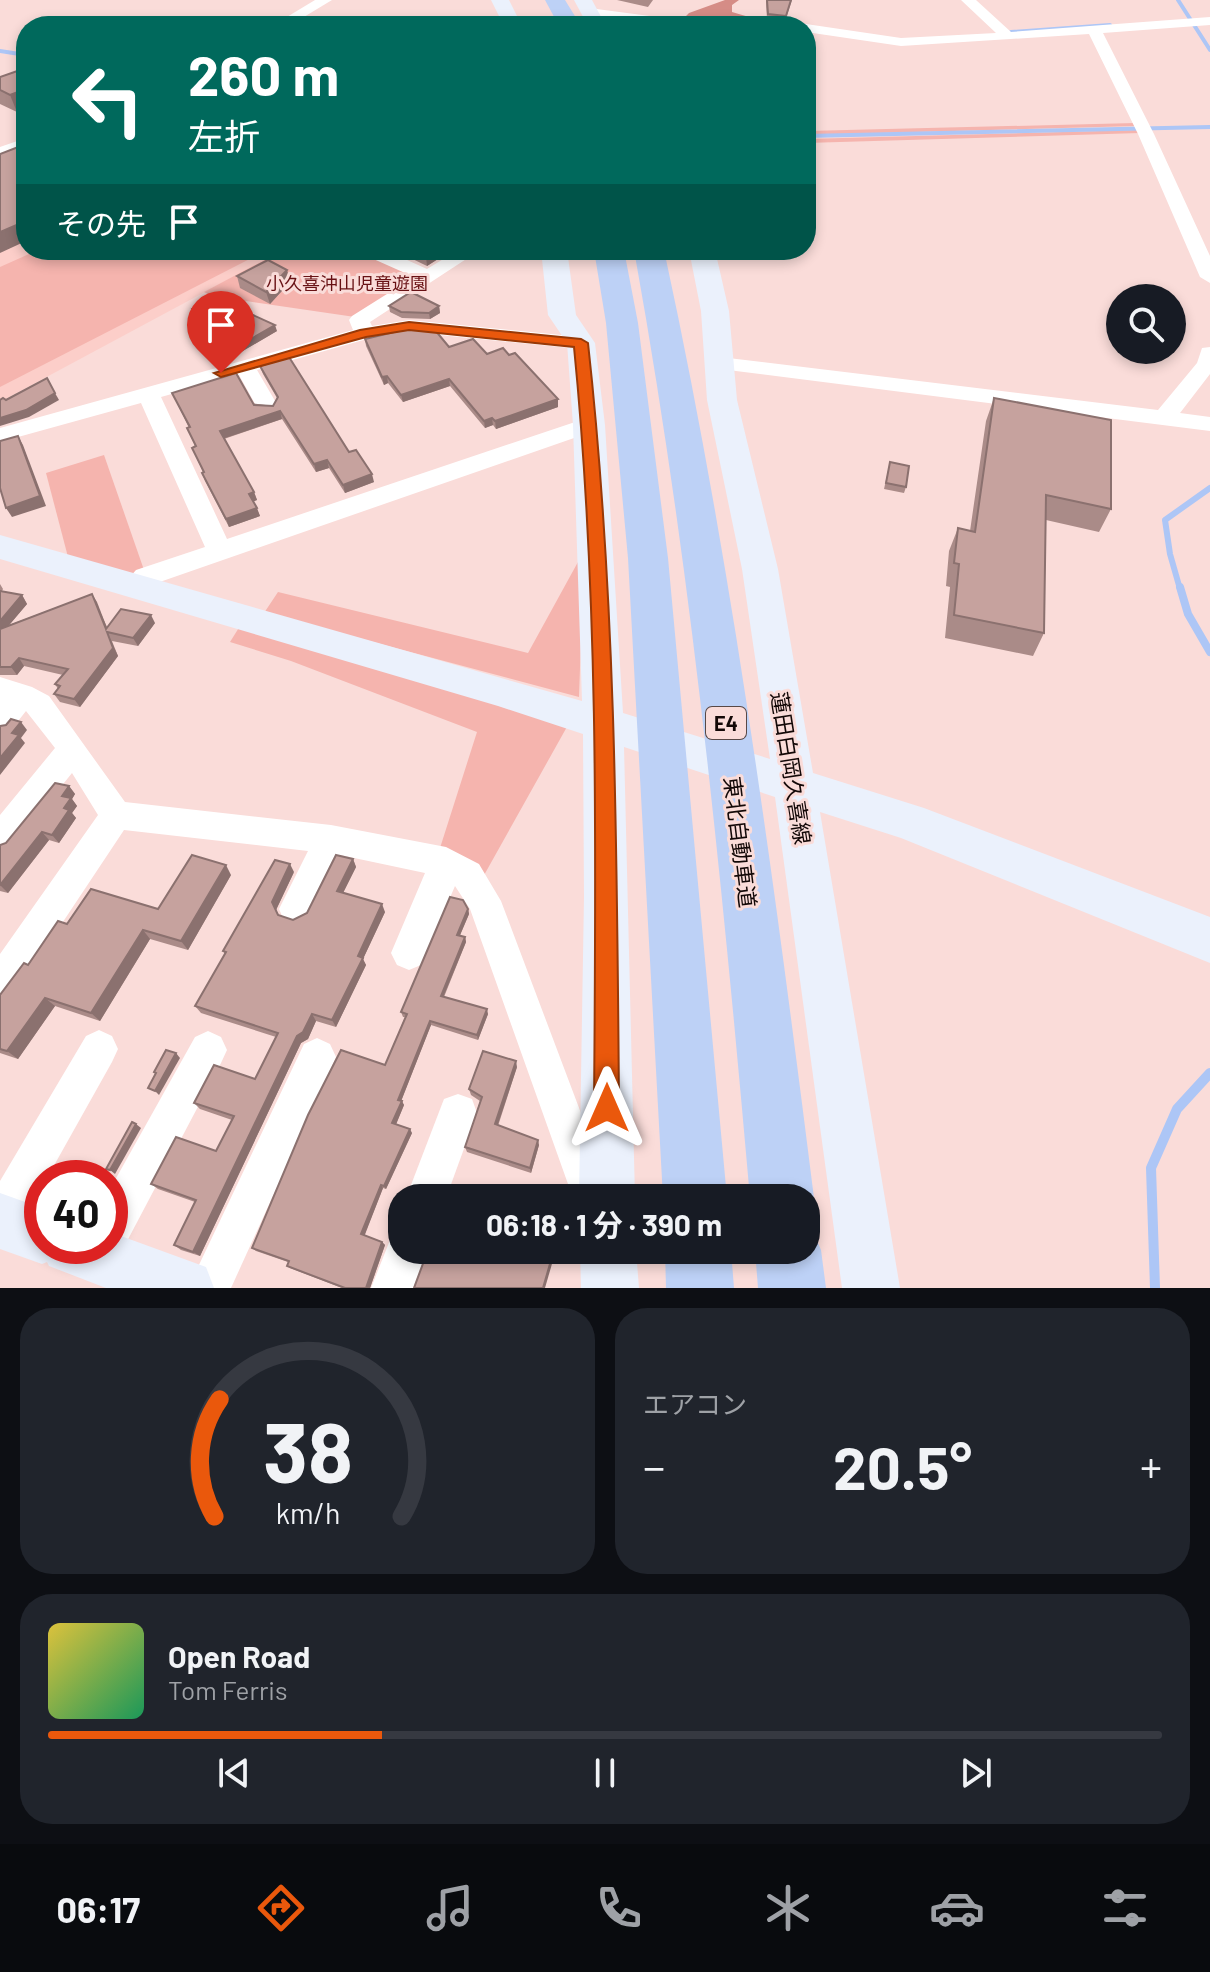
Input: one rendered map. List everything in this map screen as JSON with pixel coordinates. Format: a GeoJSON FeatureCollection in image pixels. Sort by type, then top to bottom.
{"type":"FeatureCollection","features":[{"type":"Feature","properties":{"kind":"highway"},"geometry":{"type":"LineString","coordinates":[[611,260],[622,323],[648,558],[694,1184]]}},
{"type":"Feature","properties":{"kind":"highway","name":"東北自動車道"},"geometry":{"type":"LineString","coordinates":[[651,260],[678,400],[720,675],[780,1184]]}},
{"type":"Feature","properties":{"kind":"highway"},"geometry":{"type":"LineString","coordinates":[[699,1264],[700,1288]]}},
{"type":"Feature","properties":{"kind":"highway"},"geometry":{"type":"LineString","coordinates":[[789,1264],[792,1288]]}},
{"type":"Feature","properties":{"kind":"street"},"geometry":{"type":"LineString","coordinates":[[297,16],[325,0]]}},
{"type":"Feature","properties":{"kind":"street"},"geometry":{"type":"LineString","coordinates":[[968,0],[1007,36]]}},
{"type":"Feature","properties":{"kind":"street"},"geometry":{"type":"LineString","coordinates":[[590,13],[615,16]]}},
{"type":"Feature","properties":{"kind":"street"},"geometry":{"type":"LineString","coordinates":[[816,29],[901,42],[1207,21]]}},
{"type":"Feature","properties":{"kind":"street"},"geometry":{"type":"LineString","coordinates":[[1093,28],[1143,128],[1210,277]]}},
{"type":"Feature","properties":{"kind":"street"},"geometry":{"type":"LineString","coordinates":[[392,260],[427,276]]}},
{"type":"Feature","properties":{"kind":"street"},"geometry":{"type":"LineString","coordinates":[[365,333],[359,320],[424,282],[427,276],[454,260]]}},
{"type":"Feature","properties":{"kind":"street"},"geometry":{"type":"LineString","coordinates":[[555,260],[562,315],[581,343],[589,425],[602,686],[607,1184]]}},
{"type":"Feature","properties":{"kind":"street","name":"蓮田白岡久喜線"},"geometry":{"type":"LineString","coordinates":[[704,260],[715,311],[722,400],[760,569],[871,1288]]}},
{"type":"Feature","properties":{"kind":"street"},"geometry":{"type":"LineString","coordinates":[[0,435],[365,333],[409,326],[581,343]]}},
{"type":"Feature","properties":{"kind":"street"},"geometry":{"type":"LineString","coordinates":[[1164,418],[1207,364],[1210,353]]}},
{"type":"Feature","properties":{"kind":"street"},"geometry":{"type":"LineString","coordinates":[[720,363],[1210,424]]}},
{"type":"Feature","properties":{"kind":"street"},"geometry":{"type":"LineString","coordinates":[[245,367],[267,406]]}},
{"type":"Feature","properties":{"kind":"street"},"geometry":{"type":"LineString","coordinates":[[148,393],[220,552]]}},
{"type":"Feature","properties":{"kind":"street"},"geometry":{"type":"LineString","coordinates":[[134,587],[145,577],[589,425]]}},
{"type":"Feature","properties":{"kind":"street"},"geometry":{"type":"LineString","coordinates":[[0,547],[498,690],[909,822],[1210,940]]}},
{"type":"Feature","properties":{"kind":"street"},"geometry":{"type":"LineString","coordinates":[[0,721],[11,692],[39,704],[116,815]]}},
{"type":"Feature","properties":{"kind":"street"},"geometry":{"type":"LineString","coordinates":[[0,839],[73,749]]}},
{"type":"Feature","properties":{"kind":"street"},"geometry":{"type":"LineString","coordinates":[[116,815],[331,839],[446,862],[467,875],[484,901],[588,1184]]}},
{"type":"Feature","properties":{"kind":"street"},"geometry":{"type":"LineString","coordinates":[[0,985],[116,815]]}},
{"type":"Feature","properties":{"kind":"street"},"geometry":{"type":"LineString","coordinates":[[296,909],[331,839]]}},
{"type":"Feature","properties":{"kind":"street"},"geometry":{"type":"LineString","coordinates":[[409,953],[446,862]]}},
{"type":"Feature","properties":{"kind":"street"},"geometry":{"type":"LineString","coordinates":[[24,1229],[0,1220],[99,1049]]}},
{"type":"Feature","properties":{"kind":"street"},"geometry":{"type":"LineString","coordinates":[[128,1186],[208,1050]]}},
{"type":"Feature","properties":{"kind":"street"},"geometry":{"type":"LineString","coordinates":[[209,1288],[317,1057]]}},
{"type":"Feature","properties":{"kind":"street"},"geometry":{"type":"LineString","coordinates":[[431,1184],[458,1113]]}},
{"type":"Feature","properties":{"kind":"street"},"geometry":{"type":"LineString","coordinates":[[128,1260],[185,1288]]}},
{"type":"Feature","properties":{"kind":"street"},"geometry":{"type":"LineString","coordinates":[[392,1288],[401,1264]]}},
{"type":"Feature","properties":{"kind":"street"},"geometry":{"type":"LineString","coordinates":[[609,1264],[610,1288]]}},
{"type":"Feature","properties":{"kind":"shaded area"},"geometry":{"type":"Polygon","coordinates":[[[725,0],[739,0],[732,5],[732,12],[746,16],[686,16],[725,0]]]}},
{"type":"Feature","properties":{"kind":"shaded area"},"geometry":{"type":"Polygon","coordinates":[[[16,149],[16,260],[264,260],[0,402],[0,156],[16,149]]]}},
{"type":"Feature","properties":{"kind":"green space"},"geometry":{"type":"Polygon","coordinates":[[[1135,123],[1136,126],[816,135],[816,131],[1135,123]]]}},
{"type":"Feature","properties":{"kind":"green space"},"geometry":{"type":"Polygon","coordinates":[[[1138,130],[1140,133],[816,143],[816,139],[1138,130]]]}},
{"type":"Feature","properties":{"kind":"green space"},"geometry":{"type":"Polygon","coordinates":[[[16,260],[248,260],[0,387],[0,267],[16,260]]]}},
{"type":"Feature","properties":{"kind":"green space","name":"小久喜沖山児童遊園"},"geometry":{"type":"Polygon","coordinates":[[[264,260],[381,260],[416,276],[355,317],[212,296],[204,292],[264,260]]]}},
{"type":"Feature","properties":{"kind":"green space"},"geometry":{"type":"Polygon","coordinates":[[[104,455],[144,570],[125,577],[68,557],[46,473],[104,455]]]}},
{"type":"Feature","properties":{"kind":"green space"},"geometry":{"type":"Polygon","coordinates":[[[584,551],[579,697],[264,613],[278,592],[528,653],[584,551]]]}},
{"type":"Feature","properties":{"kind":"green space"},"geometry":{"type":"Polygon","coordinates":[[[240,626],[568,725],[483,877],[440,848],[477,732],[291,661],[230,642],[240,626]]]}},
{"type":"Feature","properties":{"kind":"building"},"geometry":{"type":"Polygon","coordinates":[[[767,0],[791,0],[786,16],[768,14],[767,0]]]}},
{"type":"Feature","properties":{"kind":"building"},"geometry":{"type":"Polygon","coordinates":[[[16,71],[16,93],[10,95],[0,90],[0,77],[16,71]]]}},
{"type":"Feature","properties":{"kind":"building"},"geometry":{"type":"Polygon","coordinates":[[[16,148],[16,225],[0,232],[0,154],[16,148]]]}},
{"type":"Feature","properties":{"kind":"building"},"geometry":{"type":"Polygon","coordinates":[[[268,260],[287,270],[266,292],[237,276],[268,260]]]}},
{"type":"Feature","properties":{"kind":"building"},"geometry":{"type":"Polygon","coordinates":[[[411,292],[439,306],[429,313],[401,312],[389,306],[411,292]]]}},
{"type":"Feature","properties":{"kind":"building"},"geometry":{"type":"Polygon","coordinates":[[[193,310],[230,328],[244,311],[275,325],[220,357],[193,310]]]}},
{"type":"Feature","properties":{"kind":"building"},"geometry":{"type":"Polygon","coordinates":[[[411,328],[435,330],[449,347],[473,339],[487,354],[503,348],[509,355],[515,353],[558,399],[495,421],[492,418],[484,421],[449,379],[401,395],[387,376],[382,377],[365,339],[411,328]]]}},
{"type":"Feature","properties":{"kind":"building"},"geometry":{"type":"Polygon","coordinates":[[[289,357],[349,452],[356,450],[372,474],[343,485],[327,460],[314,464],[280,411],[220,431],[254,492],[249,494],[257,508],[226,519],[202,473],[192,448],[196,446],[187,428],[190,427],[172,393],[236,373],[254,405],[273,406],[278,397],[260,366],[289,357]]]}},
{"type":"Feature","properties":{"kind":"building"},"geometry":{"type":"Polygon","coordinates":[[[47,378],[55,393],[26,410],[0,418],[0,400],[6,400],[47,378]]]}},
{"type":"Feature","properties":{"kind":"building"},"geometry":{"type":"Polygon","coordinates":[[[994,398],[1111,420],[1111,509],[1046,495],[1044,633],[954,615],[959,564],[954,563],[958,528],[975,532],[994,398]]]}},
{"type":"Feature","properties":{"kind":"building"},"geometry":{"type":"Polygon","coordinates":[[[18,436],[40,496],[6,508],[0,488],[0,441],[18,436]]]}},
{"type":"Feature","properties":{"kind":"building"},"geometry":{"type":"Polygon","coordinates":[[[890,462],[909,466],[906,487],[886,483],[890,462]]]}},
{"type":"Feature","properties":{"kind":"building"},"geometry":{"type":"Polygon","coordinates":[[[0,591],[22,595],[0,621],[0,591]]]}},
{"type":"Feature","properties":{"kind":"building"},"geometry":{"type":"Polygon","coordinates":[[[92,594],[106,629],[121,609],[151,615],[133,638],[107,632],[113,648],[74,699],[54,694],[60,686],[55,684],[68,669],[19,658],[11,667],[0,667],[0,629],[92,594]]]}},
{"type":"Feature","properties":{"kind":"building"},"geometry":{"type":"Polygon","coordinates":[[[11,719],[21,722],[12,733],[19,735],[0,758],[0,726],[11,719]]]}},
{"type":"Feature","properties":{"kind":"building"},"geometry":{"type":"Polygon","coordinates":[[[55,783],[69,786],[62,796],[71,798],[64,808],[69,810],[52,835],[42,832],[0,885],[0,845],[6,843],[55,783]]]}},
{"type":"Feature","properties":{"kind":"building"},"geometry":{"type":"Polygon","coordinates":[[[192,855],[226,865],[181,941],[143,930],[91,1013],[45,998],[7,1051],[0,1049],[0,995],[24,963],[28,965],[58,921],[67,924],[91,889],[158,909],[192,855]]]}},
{"type":"Feature","properties":{"kind":"building"},"geometry":{"type":"Polygon","coordinates":[[[336,855],[353,859],[337,891],[382,904],[358,956],[363,958],[332,1020],[312,1014],[303,1032],[297,1036],[193,1252],[174,1245],[196,1200],[151,1184],[176,1137],[216,1151],[234,1116],[194,1103],[214,1065],[255,1079],[278,1033],[195,1006],[275,860],[290,864],[272,902],[278,915],[293,920],[307,913],[336,855]]]}},
{"type":"Feature","properties":{"kind":"building"},"geometry":{"type":"Polygon","coordinates":[[[450,897],[463,900],[468,909],[457,935],[465,937],[441,996],[487,1009],[477,1035],[430,1021],[398,1100],[402,1101],[392,1123],[410,1129],[384,1186],[381,1185],[361,1234],[382,1242],[366,1288],[345,1288],[287,1266],[289,1261],[252,1248],[308,1115],[341,1050],[385,1065],[407,1014],[401,1012],[450,897]]]}},
{"type":"Feature","properties":{"kind":"building"},"geometry":{"type":"Polygon","coordinates":[[[166,1050],[176,1053],[155,1091],[148,1088],[166,1050]]]}},
{"type":"Feature","properties":{"kind":"building"},"geometry":{"type":"Polygon","coordinates":[[[483,1051],[516,1061],[495,1124],[538,1140],[530,1168],[465,1147],[482,1097],[469,1089],[483,1051]]]}},
{"type":"Feature","properties":{"kind":"building"},"geometry":{"type":"Polygon","coordinates":[[[132,1122],[136,1124],[116,1160],[111,1160],[132,1122]]]}},
{"type":"Feature","properties":{"kind":"building"},"geometry":{"type":"Polygon","coordinates":[[[423,1264],[550,1264],[543,1288],[414,1288],[423,1264]]]}},
{"type":"Feature","properties":{"kind":"waterway"},"geometry":{"type":"LineString","coordinates":[[1178,0],[1210,50]]}},
{"type":"Feature","properties":{"kind":"waterway"},"geometry":{"type":"LineString","coordinates":[[1011,32],[1110,25]]}},
{"type":"Feature","properties":{"kind":"waterway"},"geometry":{"type":"LineString","coordinates":[[0,51],[16,53]]}},
{"type":"Feature","properties":{"kind":"waterway"},"geometry":{"type":"LineString","coordinates":[[816,136],[1210,127]]}},
{"type":"Feature","properties":{"kind":"waterway"},"geometry":{"type":"LineString","coordinates":[[1180,589],[1165,520],[1210,488]]}},
{"type":"Feature","properties":{"kind":"waterway"},"geometry":{"type":"LineString","coordinates":[[1180,587],[1188,614],[1210,652]]}},
{"type":"Feature","properties":{"kind":"waterway"},"geometry":{"type":"LineString","coordinates":[[1155,1288],[1151,1168],[1177,1109],[1210,1073]]}},
{"type":"Feature","properties":{"kind":"route"},"geometry":{"type":"LineString","coordinates":[[221,373],[365,333],[409,326],[581,343],[589,425],[602,686],[607,897],[607,1108]]}}]}
